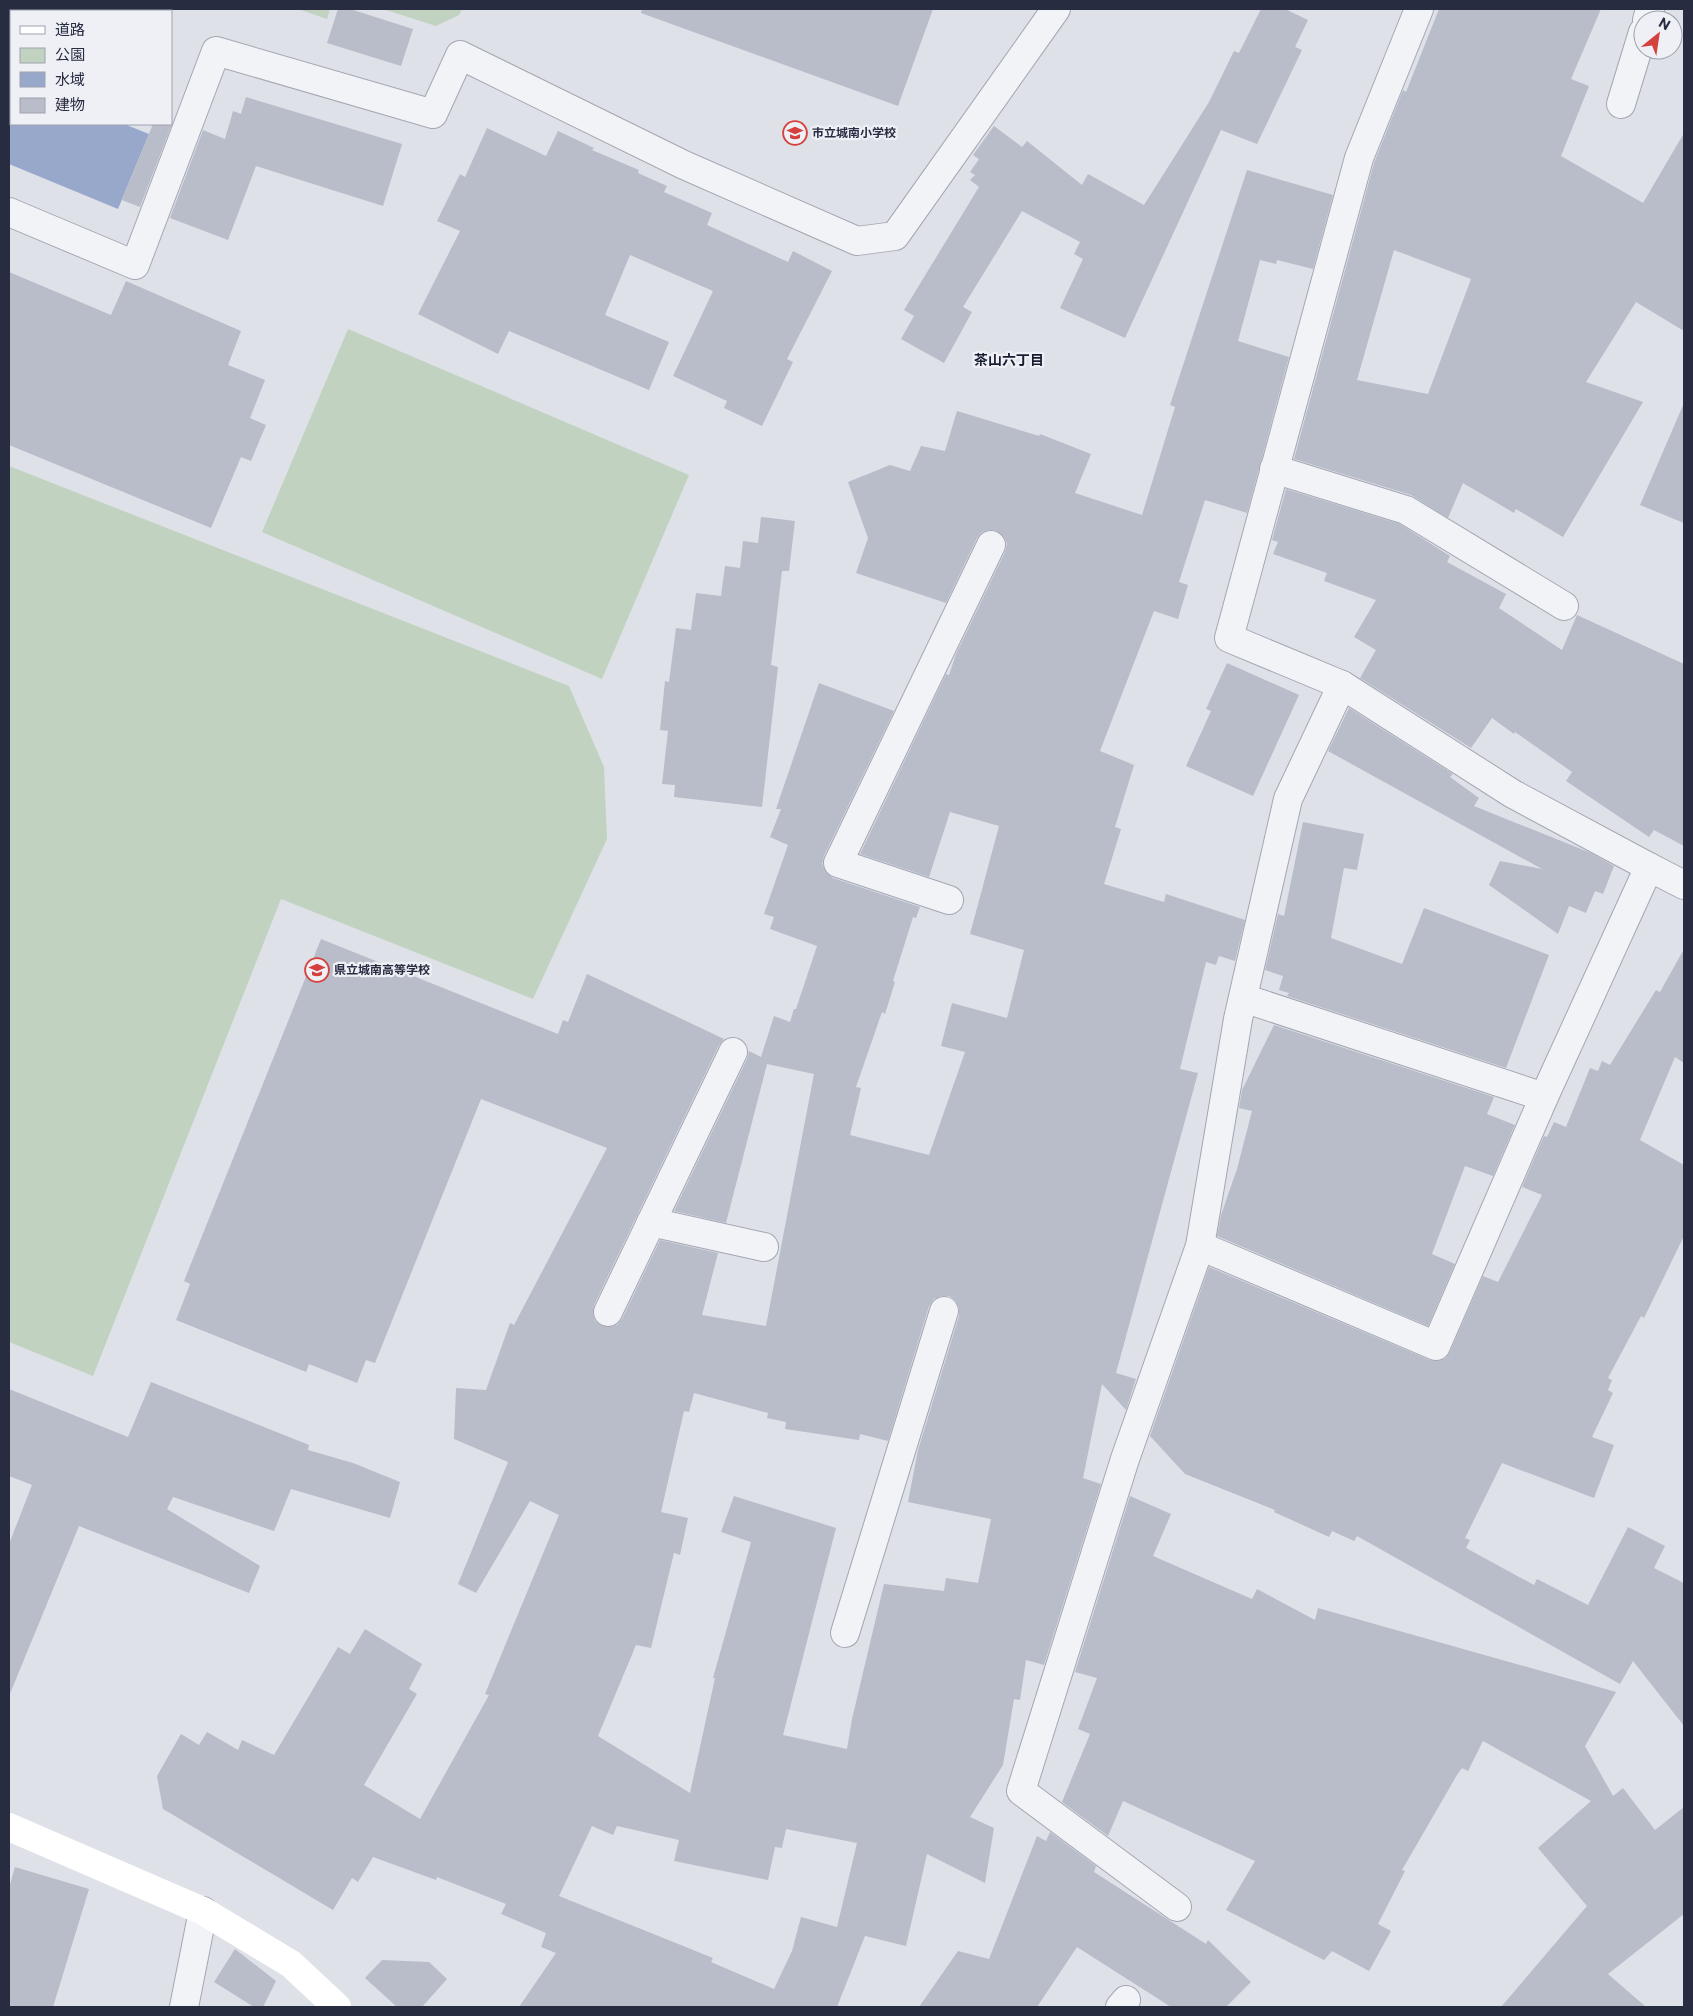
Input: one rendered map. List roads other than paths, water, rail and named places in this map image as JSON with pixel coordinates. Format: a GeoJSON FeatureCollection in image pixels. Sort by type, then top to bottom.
{"type":"FeatureCollection","features":[{"type":"Feature","properties":{"kind":"street"},"geometry":{"type":"LineString","coordinates":[[9,212],[135,265],[216,51],[433,114],[460,55],[684,165],[857,241],[895,236],[1056,9]]}},
{"type":"Feature","properties":{"kind":"street"},"geometry":{"type":"LineString","coordinates":[[1419,9],[1359,158],[1229,638],[1342,684],[1513,794],[1684,885]]}},
{"type":"Feature","properties":{"kind":"street"},"geometry":{"type":"LineString","coordinates":[[1621,104],[1634,60]]}},
{"type":"Feature","properties":{"kind":"street"},"geometry":{"type":"LineString","coordinates":[[1274,469],[1406,510],[1564,606]]}},
{"type":"Feature","properties":{"kind":"street"},"geometry":{"type":"LineString","coordinates":[[949,900],[838,863],[991,545]]}},
{"type":"Feature","properties":{"kind":"street"},"geometry":{"type":"LineString","coordinates":[[1177,1907],[1021,1791],[1118,1482],[1200,1246],[1238,1019],[1288,799],[1342,684]]}},
{"type":"Feature","properties":{"kind":"street"},"geometry":{"type":"LineString","coordinates":[[1200,1246],[1436,1346],[1544,1097],[1649,866]]}},
{"type":"Feature","properties":{"kind":"street"},"geometry":{"type":"LineString","coordinates":[[1243,998],[1544,1097]]}},
{"type":"Feature","properties":{"kind":"street"},"geometry":{"type":"LineString","coordinates":[[608,1312],[733,1052]]}},
{"type":"Feature","properties":{"kind":"street"},"geometry":{"type":"LineString","coordinates":[[652,1222],[764,1247]]}},
{"type":"Feature","properties":{"kind":"street"},"geometry":{"type":"LineString","coordinates":[[845,1633],[944,1311]]}},
{"type":"Feature","properties":{"kind":"street"},"geometry":{"type":"LineString","coordinates":[[9,1828],[203,1911],[291,1964],[337,2007]]}},
{"type":"Feature","properties":{"kind":"street"},"geometry":{"type":"LineString","coordinates":[[184,2007],[203,1911]]}},
{"type":"Feature","properties":{"kind":"water"},"geometry":{"type":"Polygon","coordinates":[[[9,77],[10,125],[126,125],[149,134],[118,209],[9,164],[9,77]]]}},
{"type":"Feature","properties":{"kind":"place","name":"市立城南小学校"},"geometry":{"type":"Point","coordinates":[795,133]}},
{"type":"Feature","properties":{"kind":"place","name":"県立城南高等学校"},"geometry":{"type":"Point","coordinates":[317,970]}},
{"type":"Feature","properties":{"kind":"district","name":"茶山六丁目"},"geometry":{"type":"Point","coordinates":[1009,360]}}]}
